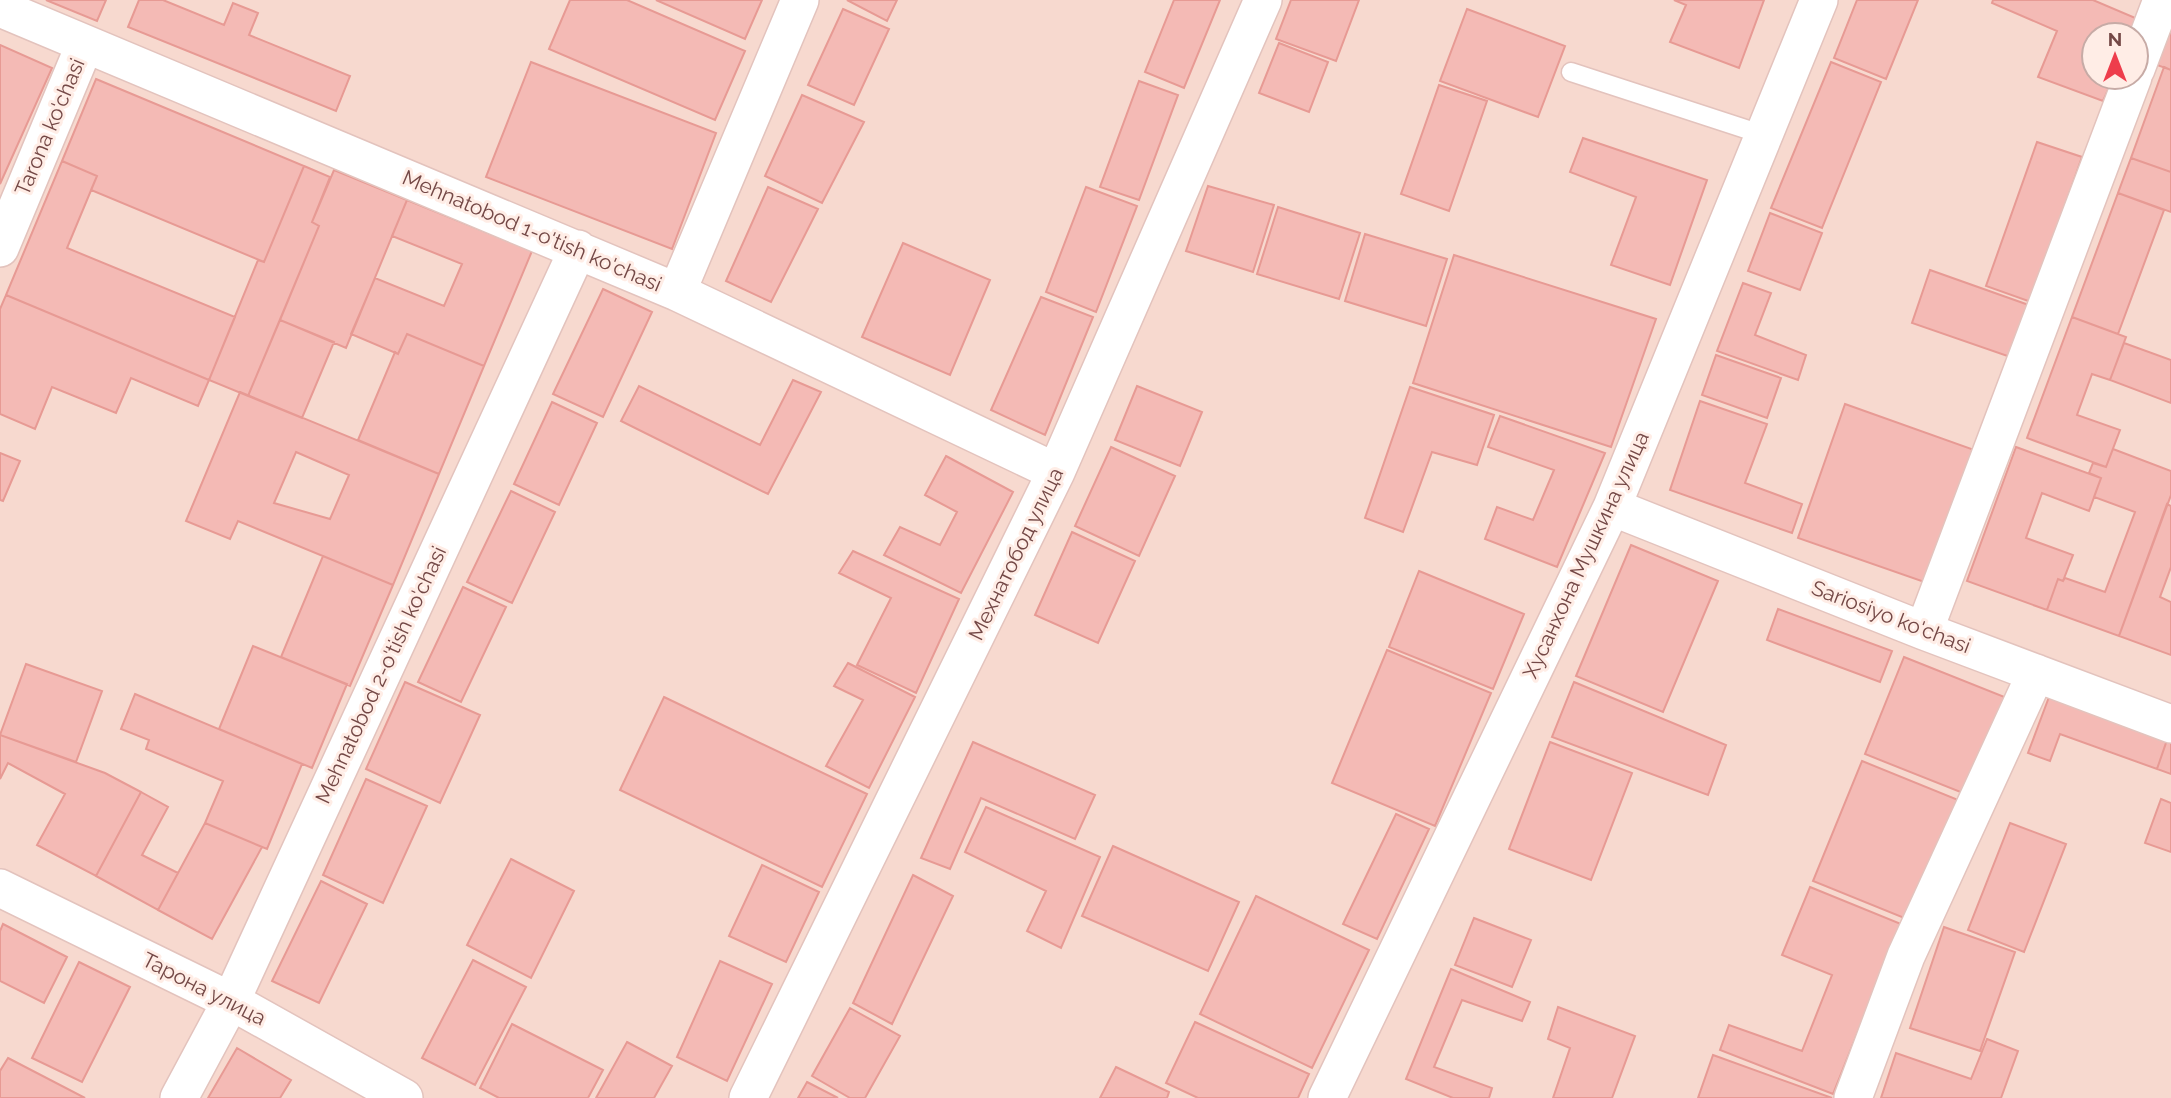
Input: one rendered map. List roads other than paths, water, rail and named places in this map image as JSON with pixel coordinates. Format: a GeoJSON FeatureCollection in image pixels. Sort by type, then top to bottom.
{"type":"FeatureCollection","features":[{"type":"Feature","properties":{"kind":"street"},"geometry":{"type":"LineString","coordinates":[[677,292],[800,0]]}},
{"type":"Feature","properties":{"kind":"street","name":"Мехнатобод улица"},"geometry":{"type":"LineString","coordinates":[[748,1098],[1056,472],[1263,0]]}},
{"type":"Feature","properties":{"kind":"street","name":"Хусанхона Мушкина улица"},"geometry":{"type":"LineString","coordinates":[[1327,1098],[1612,507],[1819,0]]}},
{"type":"Feature","properties":{"kind":"street"},"geometry":{"type":"LineString","coordinates":[[2150,32],[2162,0]]}},
{"type":"Feature","properties":{"kind":"street","name":"Mehnatobod 1-o'tish ko'chasi"},"geometry":{"type":"LineString","coordinates":[[0,8],[677,292],[1056,472]]}},
{"type":"Feature","properties":{"kind":"street","name":"Tarona ko'chasi"},"geometry":{"type":"LineString","coordinates":[[0,248],[85,44]]}},
{"type":"Feature","properties":{"kind":"street"},"geometry":{"type":"LineString","coordinates":[[1924,631],[2128,91]]}},
{"type":"Feature","properties":{"kind":"street","name":"Mehnatobod 2-o'tish ko'chasi"},"geometry":{"type":"LineString","coordinates":[[178,1098],[231,1001],[578,249]]}},
{"type":"Feature","properties":{"kind":"street","name":"Sariosiyo ko'chasi"},"geometry":{"type":"LineString","coordinates":[[1612,507],[1924,631],[2171,724]]}},
{"type":"Feature","properties":{"kind":"street"},"geometry":{"type":"LineString","coordinates":[[1853,1098],[1906,956],[2036,673]]}},
{"type":"Feature","properties":{"kind":"street","name":"Тарона улица"},"geometry":{"type":"LineString","coordinates":[[0,888],[231,1001],[404,1098]]}},
{"type":"Feature","properties":{"kind":"lane"},"geometry":{"type":"LineString","coordinates":[[1571,72],[1764,135]]}}]}
